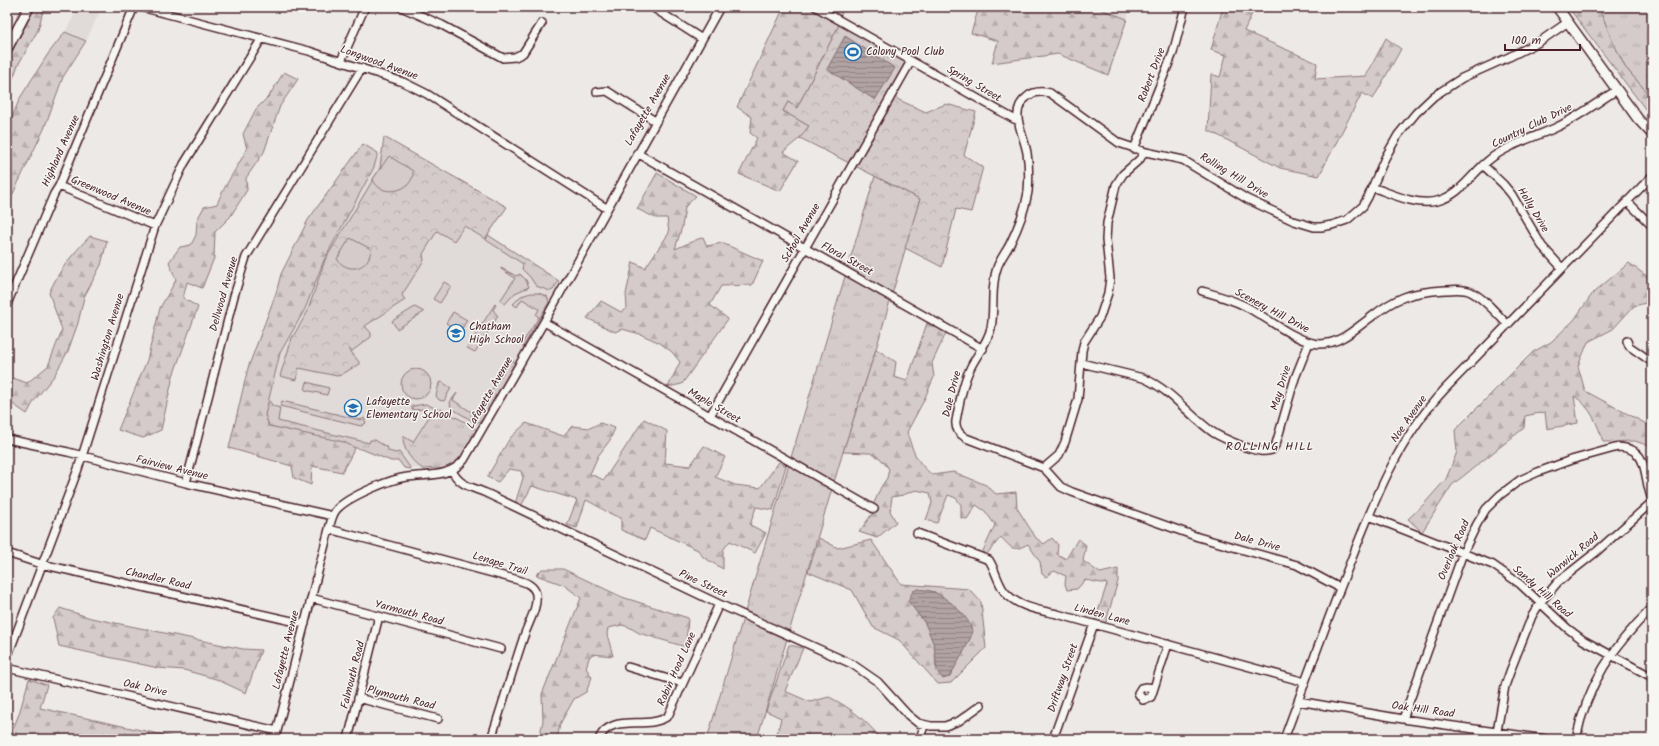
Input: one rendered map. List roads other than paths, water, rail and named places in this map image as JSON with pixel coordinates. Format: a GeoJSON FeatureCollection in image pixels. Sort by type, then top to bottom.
{"type":"FeatureCollection","features":[{"type":"Feature","properties":{"kind":"main road"},"geometry":{"type":"LineString","coordinates":[[7,48],[29,7]]}},
{"type":"Feature","properties":{"kind":"main road"},"geometry":{"type":"LineString","coordinates":[[1557,7],[1638,120],[1652,134]]}},
{"type":"Feature","properties":{"kind":"street","name":"Highland Avenue"},"geometry":{"type":"LineString","coordinates":[[7,304],[54,194],[59,186],[134,7]]}},
{"type":"Feature","properties":{"kind":"street","name":"Longwood Avenue"},"geometry":{"type":"LineString","coordinates":[[141,7],[262,38],[341,61],[416,88],[606,208]]}},
{"type":"Feature","properties":{"kind":"street"},"geometry":{"type":"LineString","coordinates":[[341,61],[365,7]]}},
{"type":"Feature","properties":{"kind":"street"},"geometry":{"type":"LineString","coordinates":[[401,7],[455,31],[503,58],[515,57],[523,53],[542,23]]}},
{"type":"Feature","properties":{"kind":"street"},"geometry":{"type":"LineString","coordinates":[[652,7],[702,39]]}},
{"type":"Feature","properties":{"kind":"street","name":"Lafayette Avenue"},"geometry":{"type":"LineString","coordinates":[[275,739],[333,516],[338,508],[346,502],[388,481],[408,476],[434,475],[452,470],[464,460],[544,322],[606,208],[720,7]]}},
{"type":"Feature","properties":{"kind":"street","name":"Spring Street"},"geometry":{"type":"LineString","coordinates":[[816,7],[1018,120]]}},
{"type":"Feature","properties":{"kind":"street","name":"Robert Drive"},"geometry":{"type":"LineString","coordinates":[[1134,149],[1173,53],[1185,7]]}},
{"type":"Feature","properties":{"kind":"street","name":"Rolling Hill Drive"},"geometry":{"type":"LineString","coordinates":[[1144,152],[1183,160],[1247,199],[1294,221],[1314,228],[1342,222],[1354,215],[1363,206],[1385,158],[1398,135],[1416,113],[1434,96],[1462,78],[1509,58],[1539,42],[1568,22]]}},
{"type":"Feature","properties":{"kind":"street","name":"Washington Avenue"},"geometry":{"type":"LineString","coordinates":[[7,658],[41,564],[78,469],[155,226],[184,164],[262,38]]}},
{"type":"Feature","properties":{"kind":"street","name":"School Avenue"},"geometry":{"type":"LineString","coordinates":[[710,416],[911,61]]}},
{"type":"Feature","properties":{"kind":"street","name":"Dellwood Avenue"},"geometry":{"type":"LineString","coordinates":[[186,483],[234,296],[246,257],[362,68]]}},
{"type":"Feature","properties":{"kind":"street","name":"Country Club Drive"},"geometry":{"type":"LineString","coordinates":[[1372,187],[1416,201],[1438,201],[1458,192],[1483,165],[1501,152],[1577,117],[1617,90]]}},
{"type":"Feature","properties":{"kind":"street"},"geometry":{"type":"LineString","coordinates":[[597,92],[607,91],[655,121]]}},
{"type":"Feature","properties":{"kind":"street","name":"Dale Drive"},"geometry":{"type":"LineString","coordinates":[[1144,152],[1119,143],[1107,136],[1058,98],[1045,92],[1033,93],[1022,101],[1018,111],[1018,120],[1028,159],[1027,193],[1018,227],[1002,256],[996,273],[992,295],[991,328],[983,349],[968,372],[957,414],[956,429],[966,438],[1044,468],[1061,487],[1072,492],[1198,537],[1297,565],[1340,588]]}},
{"type":"Feature","properties":{"kind":"street"},"geometry":{"type":"LineString","coordinates":[[1044,468],[1059,455],[1065,442],[1078,400],[1080,363],[1084,342],[1100,317],[1108,293],[1110,278],[1106,240],[1106,223],[1116,185],[1123,174],[1140,159],[1144,152]]}},
{"type":"Feature","properties":{"kind":"street","name":"Floral Street"},"geometry":{"type":"LineString","coordinates":[[637,154],[983,349]]}},
{"type":"Feature","properties":{"kind":"street","name":"Holly Drive"},"geometry":{"type":"LineString","coordinates":[[1483,165],[1503,184],[1515,200],[1542,246],[1562,268]]}},
{"type":"Feature","properties":{"kind":"street","name":"Noe Avenue"},"geometry":{"type":"LineString","coordinates":[[1284,739],[1340,588],[1369,516],[1393,462],[1419,419],[1444,390],[1652,176]]}},
{"type":"Feature","properties":{"kind":"street","name":"Greenwood Avenue"},"geometry":{"type":"LineString","coordinates":[[59,186],[155,226]]}},
{"type":"Feature","properties":{"kind":"street"},"geometry":{"type":"LineString","coordinates":[[1627,201],[1652,226]]}},
{"type":"Feature","properties":{"kind":"street"},"geometry":{"type":"LineString","coordinates":[[1309,342],[1326,344],[1337,341],[1394,301],[1418,292],[1458,289],[1472,292],[1483,300],[1508,325]]}},
{"type":"Feature","properties":{"kind":"street","name":"Scenery Hill Drive"},"geometry":{"type":"LineString","coordinates":[[1202,291],[1245,306],[1300,339],[1309,342]]}},
{"type":"Feature","properties":{"kind":"street","name":"Maple Street"},"geometry":{"type":"LineString","coordinates":[[544,322],[874,509]]}},
{"type":"Feature","properties":{"kind":"street"},"geometry":{"type":"LineString","coordinates":[[1627,341],[1629,346],[1652,362]]}},
{"type":"Feature","properties":{"kind":"street","name":"May Drive"},"geometry":{"type":"LineString","coordinates":[[1080,363],[1151,381],[1167,392],[1214,433],[1238,444],[1263,452],[1272,450],[1276,444],[1295,378],[1309,342]]}},
{"type":"Feature","properties":{"kind":"street","name":"Fairview Avenue"},"geometry":{"type":"LineString","coordinates":[[7,439],[186,483],[333,516]]}},
{"type":"Feature","properties":{"kind":"street","name":"Overlook Road"},"geometry":{"type":"LineString","coordinates":[[1403,719],[1463,553],[1486,509],[1500,494],[1520,480],[1565,462],[1618,447],[1635,450],[1641,458],[1644,466],[1647,486],[1652,500]]}},
{"type":"Feature","properties":{"kind":"street","name":"Pine Street"},"geometry":{"type":"LineString","coordinates":[[452,470],[455,478],[460,482],[719,604],[852,664],[878,682],[908,715],[918,723],[924,725]]}},
{"type":"Feature","properties":{"kind":"street","name":"Warwick Road"},"geometry":{"type":"LineString","coordinates":[[1497,731],[1511,669],[1532,616],[1540,603],[1558,582],[1596,552],[1652,500]]}},
{"type":"Feature","properties":{"kind":"street","name":"Sandy Hill Road"},"geometry":{"type":"LineString","coordinates":[[1369,516],[1493,566],[1520,584],[1567,628],[1583,640],[1652,677]]}},
{"type":"Feature","properties":{"kind":"street","name":"Lenape Trail"},"geometry":{"type":"LineString","coordinates":[[329,529],[518,580],[530,585],[534,589],[536,594],[535,608],[491,739]]}},
{"type":"Feature","properties":{"kind":"street","name":"Linden Lane"},"geometry":{"type":"LineString","coordinates":[[917,533],[989,560],[1004,590],[1013,600],[1026,607],[1094,624],[1305,682]]}},
{"type":"Feature","properties":{"kind":"street","name":"Chandler Road"},"geometry":{"type":"LineString","coordinates":[[7,553],[41,564],[304,624]]}},
{"type":"Feature","properties":{"kind":"street","name":"Yarmouth Road"},"geometry":{"type":"LineString","coordinates":[[311,598],[502,649]]}},
{"type":"Feature","properties":{"kind":"street","name":"Robin Hood Lane"},"geometry":{"type":"LineString","coordinates":[[599,739],[605,730],[614,725],[659,721],[664,719],[670,713],[682,683],[719,604]]}},
{"type":"Feature","properties":{"kind":"street"},"geometry":{"type":"LineString","coordinates":[[1576,739],[1579,725],[1593,687],[1611,656],[1630,629],[1652,608]]}},
{"type":"Feature","properties":{"kind":"street","name":"Falmouth Road"},"geometry":{"type":"LineString","coordinates":[[348,739],[379,616]]}},
{"type":"Feature","properties":{"kind":"street","name":"Driftway Street"},"geometry":{"type":"LineString","coordinates":[[1053,739],[1094,624]]}},
{"type":"Feature","properties":{"kind":"street"},"geometry":{"type":"LineString","coordinates":[[1154,688],[1168,644]]}},
{"type":"Feature","properties":{"kind":"street"},"geometry":{"type":"LineString","coordinates":[[628,667],[682,683]]}},
{"type":"Feature","properties":{"kind":"street","name":"Oak Drive"},"geometry":{"type":"LineString","coordinates":[[7,668],[277,731]]}},
{"type":"Feature","properties":{"kind":"street","name":"Plymouth Road"},"geometry":{"type":"LineString","coordinates":[[358,698],[438,719]]}},
{"type":"Feature","properties":{"kind":"street","name":"Oak Hill Road"},"geometry":{"type":"LineString","coordinates":[[1298,701],[1403,719],[1546,739]]}},
{"type":"Feature","properties":{"kind":"street"},"geometry":{"type":"LineString","coordinates":[[920,739],[924,725],[938,726],[959,721],[981,705]]}},
{"type":"Feature","properties":{"kind":"place","name":"Colony Pool Club"},"geometry":{"type":"Point","coordinates":[853,52]}},
{"type":"Feature","properties":{"kind":"place","name":"Chatham High School"},"geometry":{"type":"Point","coordinates":[456,333]}},
{"type":"Feature","properties":{"kind":"place","name":"Lafayette Elementary School"},"geometry":{"type":"Point","coordinates":[353,408]}},
{"type":"Feature","properties":{"kind":"district","name":"ROLLING HILL"},"geometry":{"type":"Point","coordinates":[1270,446]}}]}
